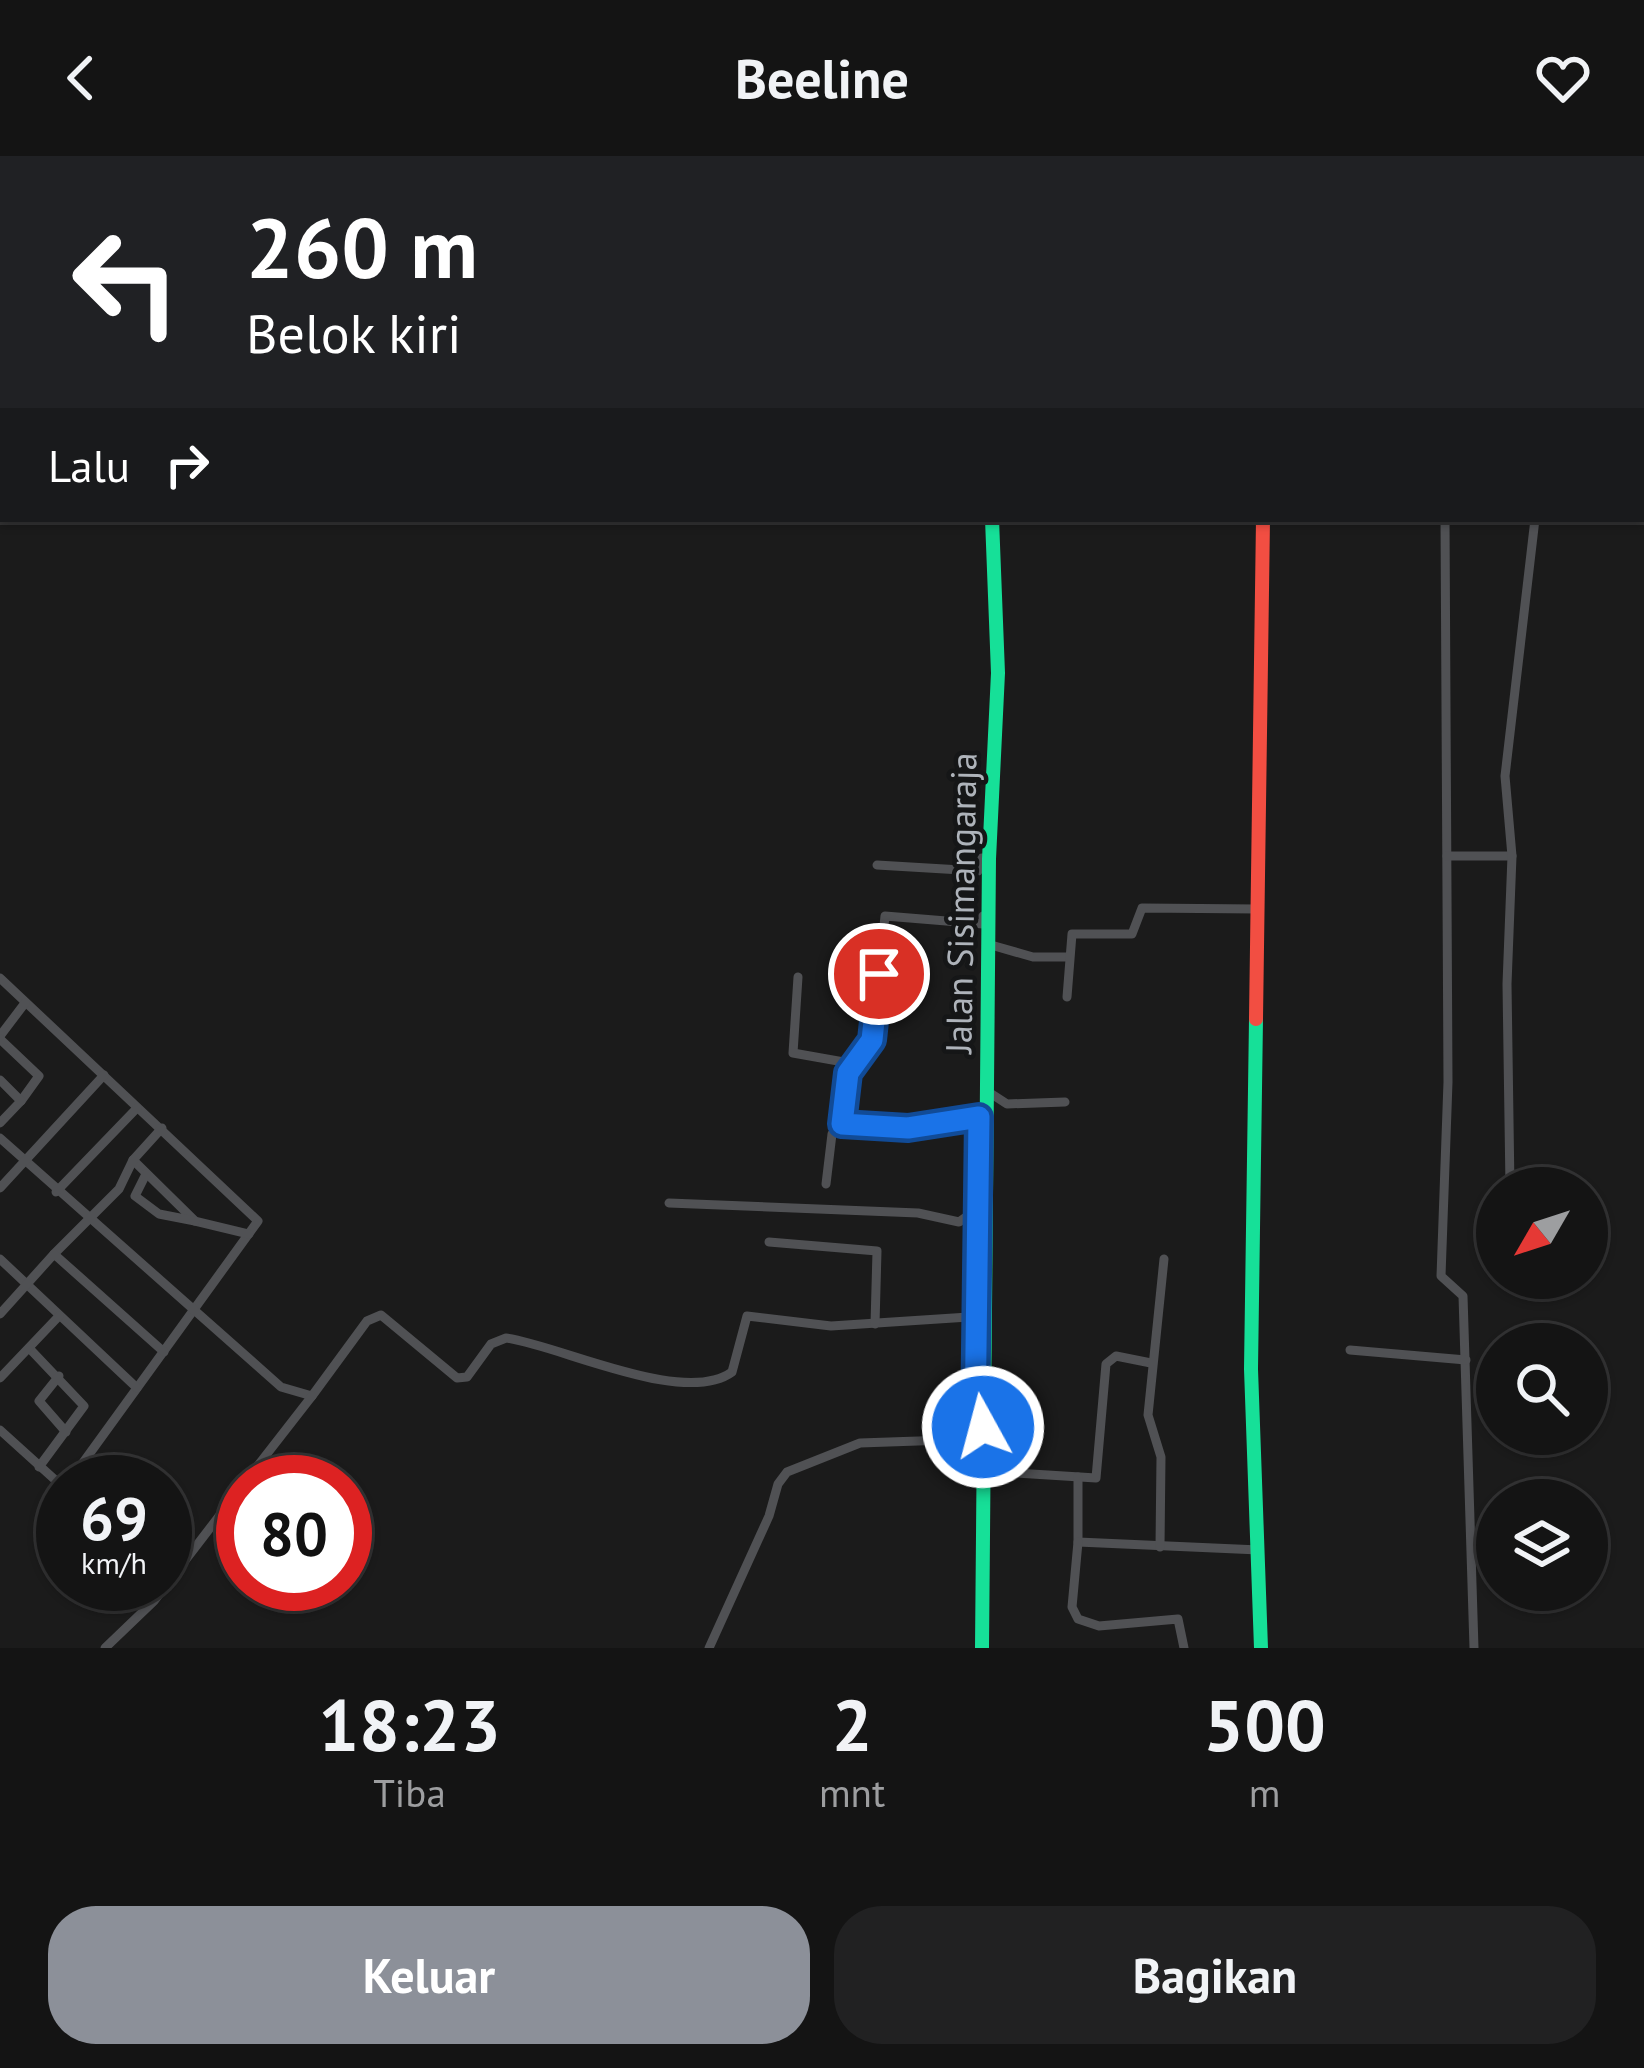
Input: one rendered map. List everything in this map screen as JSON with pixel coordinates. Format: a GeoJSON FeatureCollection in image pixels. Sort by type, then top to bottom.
{"type":"FeatureCollection","features":[{"type":"Feature","properties":{"kind":"main road","name":"Jalan Sisimangaraja"},"geometry":{"type":"LineString","coordinates":[[978,1648],[985,859],[994,673],[988,522]]}},
{"type":"Feature","properties":{"kind":"main road"},"geometry":{"type":"LineString","coordinates":[[1261,1648],[1251,1369],[1263,522]]}},
{"type":"Feature","properties":{"kind":"main road","name":"Jalan Sisimangaraja"},"geometry":{"type":"LineString","coordinates":[[983,1118],[991,945],[986,912]]}},
{"type":"Feature","properties":{"kind":"main road","name":"Jalan Sisimangaraja"},"geometry":{"type":"LineString","coordinates":[[978,1431],[984,1471],[978,1648]]}},
{"type":"Feature","properties":{"kind":"street"},"geometry":{"type":"LineString","coordinates":[[1445,522],[1448,1168],[1441,1276],[1443,1284],[1463,1292],[1474,1648]]}},
{"type":"Feature","properties":{"kind":"street"},"geometry":{"type":"LineString","coordinates":[[1510,1167],[1507,984],[1512,856],[1507,748],[1517,704],[1535,522]]}},
{"type":"Feature","properties":{"kind":"street"},"geometry":{"type":"LineString","coordinates":[[1447,856],[1512,856]]}},
{"type":"Feature","properties":{"kind":"street"},"geometry":{"type":"LineString","coordinates":[[877,865],[978,871],[985,859]]}},
{"type":"Feature","properties":{"kind":"street"},"geometry":{"type":"LineString","coordinates":[[1067,997],[1072,934],[1132,934],[1142,908],[1257,909]]}},
{"type":"Feature","properties":{"kind":"street"},"geometry":{"type":"LineString","coordinates":[[826,1184],[832,1134],[842,1124],[843,1090],[872,1040],[885,916],[983,924],[986,912]]}},
{"type":"Feature","properties":{"kind":"street"},"geometry":{"type":"LineString","coordinates":[[991,945],[1034,957],[1067,957]]}},
{"type":"Feature","properties":{"kind":"street"},"geometry":{"type":"LineString","coordinates":[[0,978],[257,1221],[88,1455]]}},
{"type":"Feature","properties":{"kind":"street"},"geometry":{"type":"LineString","coordinates":[[800,1010],[798,980],[815,984]]}},
{"type":"Feature","properties":{"kind":"street"},"geometry":{"type":"LineString","coordinates":[[0,1123],[39,1076],[0,1038],[25,1003]]}},
{"type":"Feature","properties":{"kind":"street"},"geometry":{"type":"LineString","coordinates":[[817,1012],[800,1010],[793,1015],[795,1054],[855,1064]]}},
{"type":"Feature","properties":{"kind":"street"},"geometry":{"type":"LineString","coordinates":[[0,1188],[104,1075]]}},
{"type":"Feature","properties":{"kind":"street"},"geometry":{"type":"LineString","coordinates":[[0,1080],[21,1100]]}},
{"type":"Feature","properties":{"kind":"street"},"geometry":{"type":"LineString","coordinates":[[987,1091],[1007,1104],[1065,1102]]}},
{"type":"Feature","properties":{"kind":"street"},"geometry":{"type":"LineString","coordinates":[[56,1192],[137,1108]]}},
{"type":"Feature","properties":{"kind":"street"},"geometry":{"type":"LineString","coordinates":[[842,1124],[908,1128],[983,1118]]}},
{"type":"Feature","properties":{"kind":"street"},"geometry":{"type":"LineString","coordinates":[[0,1314],[119,1189],[133,1160],[161,1128]]}},
{"type":"Feature","properties":{"kind":"street"},"geometry":{"type":"LineString","coordinates":[[0,1138],[86,1220],[281,1388],[312,1396]]}},
{"type":"Feature","properties":{"kind":"street"},"geometry":{"type":"LineString","coordinates":[[133,1160],[195,1221]]}},
{"type":"Feature","properties":{"kind":"street"},"geometry":{"type":"LineString","coordinates":[[146,1174],[135,1196],[159,1214],[249,1234]]}},
{"type":"Feature","properties":{"kind":"street"},"geometry":{"type":"LineString","coordinates":[[668,1203],[918,1213],[947,1222],[959,1222],[981,1210]]}},
{"type":"Feature","properties":{"kind":"street"},"geometry":{"type":"LineString","coordinates":[[770,1242],[877,1251],[875,1324]]}},
{"type":"Feature","properties":{"kind":"street"},"geometry":{"type":"LineString","coordinates":[[54,1254],[164,1352]]}},
{"type":"Feature","properties":{"kind":"street"},"geometry":{"type":"LineString","coordinates":[[0,1259],[136,1388]]}},
{"type":"Feature","properties":{"kind":"street"},"geometry":{"type":"LineString","coordinates":[[1160,1547],[1161,1457],[1148,1415],[1164,1259]]}},
{"type":"Feature","properties":{"kind":"street"},"geometry":{"type":"LineString","coordinates":[[266,1455],[368,1321],[381,1315],[457,1378],[467,1377],[491,1344],[506,1338],[634,1376],[719,1379],[736,1364],[740,1327],[748,1316],[831,1326],[981,1317]]}},
{"type":"Feature","properties":{"kind":"street"},"geometry":{"type":"LineString","coordinates":[[0,1378],[59,1316]]}},
{"type":"Feature","properties":{"kind":"street"},"geometry":{"type":"LineString","coordinates":[[29,1348],[84,1406],[48,1455]]}},
{"type":"Feature","properties":{"kind":"street"},"geometry":{"type":"LineString","coordinates":[[1350,1351],[1466,1360]]}},
{"type":"Feature","properties":{"kind":"street"},"geometry":{"type":"LineString","coordinates":[[984,1471],[1098,1476],[1108,1360],[1151,1363]]}},
{"type":"Feature","properties":{"kind":"street"},"geometry":{"type":"LineString","coordinates":[[58,1376],[39,1401],[66,1432]]}},
{"type":"Feature","properties":{"kind":"street"},"geometry":{"type":"LineString","coordinates":[[0,1430],[36,1464]]}},
{"type":"Feature","properties":{"kind":"street"},"geometry":{"type":"LineString","coordinates":[[709,1648],[787,1472],[860,1443],[978,1431]]}},
{"type":"Feature","properties":{"kind":"street"},"geometry":{"type":"LineString","coordinates":[[1078,1477],[1072,1607],[1078,1619],[1099,1626],[1178,1619],[1184,1648]]}},
{"type":"Feature","properties":{"kind":"street"},"geometry":{"type":"LineString","coordinates":[[192,1549],[216,1519]]}},
{"type":"Feature","properties":{"kind":"street"},"geometry":{"type":"LineString","coordinates":[[1078,1542],[1260,1550]]}},
{"type":"Feature","properties":{"kind":"street"},"geometry":{"type":"LineString","coordinates":[[105,1648],[140,1611]]}},
{"type":"Feature","properties":{"kind":"traffic: fast"},"geometry":{"type":"LineString","coordinates":[[982,1648],[989,859],[998,673],[992,522]]}},
{"type":"Feature","properties":{"kind":"traffic: fast"},"geometry":{"type":"LineString","coordinates":[[1256,1019],[1251,1369],[1261,1648]]}},
{"type":"Feature","properties":{"kind":"traffic: jam"},"geometry":{"type":"LineString","coordinates":[[1256,1019],[1263,522]]}},
{"type":"Feature","properties":{"kind":"route"},"geometry":{"type":"LineString","coordinates":[[879,974],[872,1040],[848,1073],[841,1100],[842,1124],[908,1128],[979,1117],[975,1426],[983,1427]]}}]}
